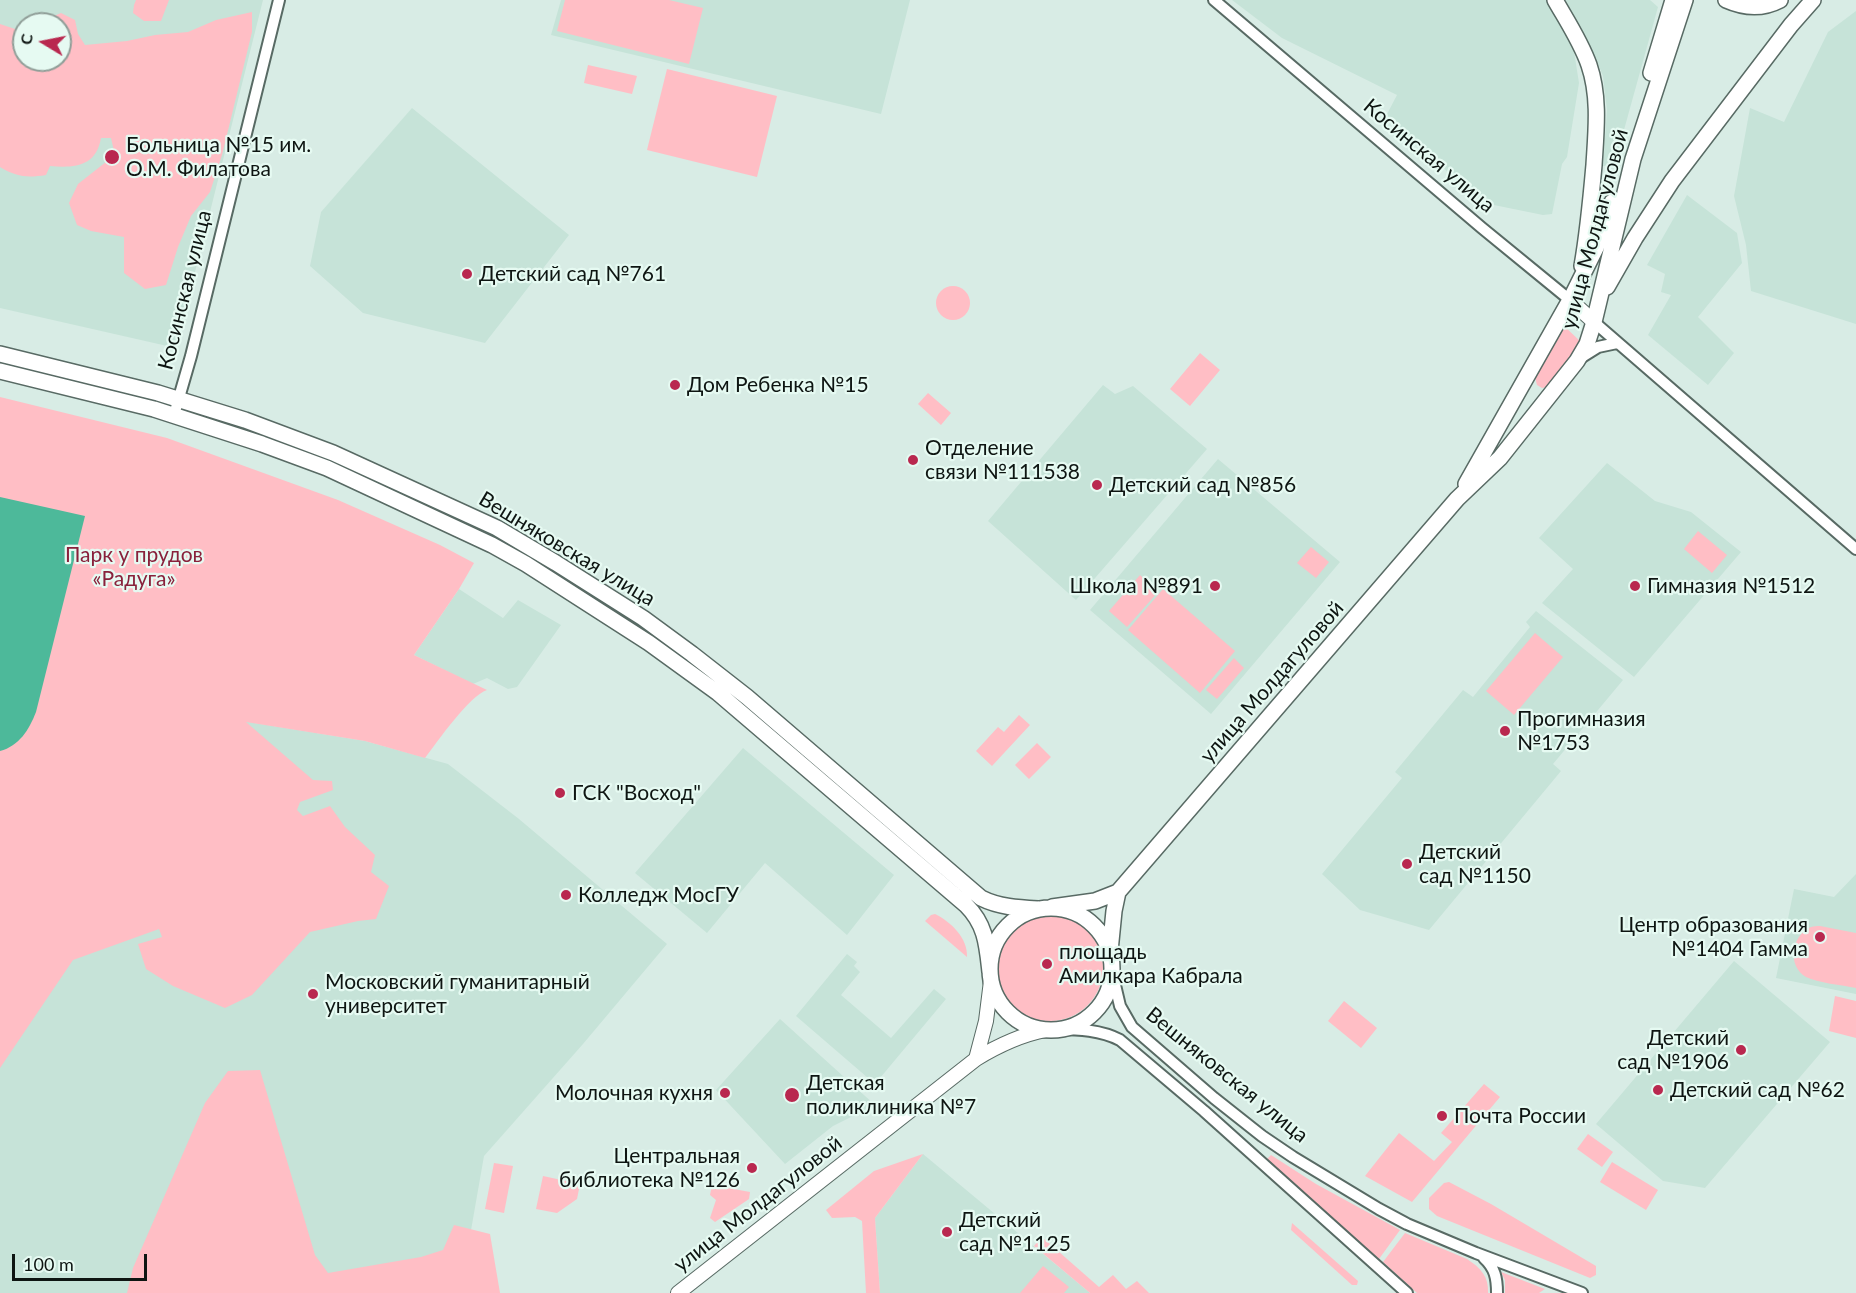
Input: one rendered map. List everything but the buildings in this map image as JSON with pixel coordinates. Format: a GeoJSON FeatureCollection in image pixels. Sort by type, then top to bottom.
{"type":"FeatureCollection","features":[{"type":"Feature","properties":{"kind":"main road"},"geometry":{"type":"LineString","coordinates":[[1555,0],[1582,47],[1590,67],[1595,92],[1597,124],[1591,202],[1578,284]]}},
{"type":"Feature","properties":{"kind":"main road","name":"улица Молдагуловой"},"geometry":{"type":"LineString","coordinates":[[1457,499],[1570,300],[1596,248],[1608,219],[1673,0]]}},
{"type":"Feature","properties":{"kind":"main road","name":"улица Молдагуловой"},"geometry":{"type":"LineString","coordinates":[[1045,908],[1095,901],[1118,892],[1457,499],[1500,458],[1577,361],[1587,344],[1594,322],[1633,159],[1685,0]]}},
{"type":"Feature","properties":{"kind":"main road"},"geometry":{"type":"LineString","coordinates":[[1726,0],[1748,7],[1763,6],[1780,0]]}},
{"type":"Feature","properties":{"kind":"main road"},"geometry":{"type":"LineString","coordinates":[[1599,300],[1672,181],[1791,25],[1814,0]]}},
{"type":"Feature","properties":{"kind":"main road","name":"Вешняковская улица"},"geometry":{"type":"LineString","coordinates":[[0,354],[179,399],[333,453],[497,528],[556,563],[643,618],[701,661],[755,715],[972,910],[983,929],[990,976]]}},
{"type":"Feature","properties":{"kind":"main road","name":"Вешняковская улица"},"geometry":{"type":"LineString","coordinates":[[0,371],[174,415],[229,432],[327,468],[492,545],[630,630],[690,673],[755,715],[981,898],[1006,906],[1045,908]]}},
{"type":"Feature","properties":{"kind":"main road"},"geometry":{"type":"LineString","coordinates":[[1110,961],[1098,930],[1086,919],[1071,911],[1045,908],[1018,917],[1007,926],[993,953],[990,976],[994,992],[1001,1005],[1013,1017],[1025,1024],[1052,1029],[1076,1024],[1090,1015],[1100,1004],[1109,985],[1114,911],[1118,892]]}},
{"type":"Feature","properties":{"kind":"street","name":"Косинская улица"},"geometry":{"type":"LineString","coordinates":[[174,415],[279,0]]}},
{"type":"Feature","properties":{"kind":"street","name":"Косинская улица"},"geometry":{"type":"LineString","coordinates":[[1214,0],[1570,300],[1856,549]]}},
{"type":"Feature","properties":{"kind":"street"},"geometry":{"type":"LineString","coordinates":[[1577,361],[1598,347],[1617,343]]}},
{"type":"Feature","properties":{"kind":"street"},"geometry":{"type":"LineString","coordinates":[[229,432],[224,428],[224,422],[228,417],[234,417]]}},
{"type":"Feature","properties":{"kind":"street"},"geometry":{"type":"LineString","coordinates":[[1494,435],[1494,440],[1499,446],[1509,447]]}},
{"type":"Feature","properties":{"kind":"street"},"geometry":{"type":"LineString","coordinates":[[690,673],[696,675],[701,672],[703,666],[701,661]]}},
{"type":"Feature","properties":{"kind":"street","name":"Вешняковская улица"},"geometry":{"type":"LineString","coordinates":[[1110,961],[1120,1006],[1132,1027],[1262,1136],[1379,1209],[1476,1253],[1582,1293]]}},
{"type":"Feature","properties":{"kind":"street"},"geometry":{"type":"LineString","coordinates":[[976,1059],[986,1021],[990,976]]}},
{"type":"Feature","properties":{"kind":"street","name":"Вешняковская улица"},"geometry":{"type":"LineString","coordinates":[[1052,1029],[1090,1031],[1120,1040],[1204,1111],[1407,1293]]}},
{"type":"Feature","properties":{"kind":"street","name":"улица Молдагуловой"},"geometry":{"type":"LineString","coordinates":[[678,1293],[976,1059],[1011,1039],[1028,1033],[1052,1029]]}},
{"type":"Feature","properties":{"kind":"street","name":"Вешняковская улица"},"geometry":{"type":"LineString","coordinates":[[1476,1253],[1494,1270],[1497,1293]]}},
{"type":"Feature","properties":{"kind":"street"},"geometry":{"type":"LineString","coordinates":[[1555,1293],[1575,1293]]}},
{"type":"Feature","properties":{"kind":"shaded area","name":"Больница №15 им. О.М. Филатова"},"geometry":{"type":"Polygon","coordinates":[[[0,0],[263,0],[176,348],[0,308],[0,0]]]}},
{"type":"Feature","properties":{"kind":"shaded area"},"geometry":{"type":"Polygon","coordinates":[[[561,0],[910,0],[881,114],[551,35],[561,0]]]}},
{"type":"Feature","properties":{"kind":"shaded area"},"geometry":{"type":"Polygon","coordinates":[[[1232,0],[1546,0],[1573,45],[1579,83],[1567,157],[1562,164],[1552,214],[1543,215],[1484,203],[1385,118],[1397,95],[1282,38],[1232,0]]]}},
{"type":"Feature","properties":{"kind":"shaded area"},"geometry":{"type":"Polygon","coordinates":[[[1564,0],[1650,0],[1658,7],[1614,166],[1603,166],[1607,110],[1603,76],[1594,54],[1564,0]]]}},
{"type":"Feature","properties":{"kind":"shaded area"},"geometry":{"type":"Polygon","coordinates":[[[1856,11],[1856,324],[1751,291],[1746,245],[1734,196],[1750,108],[1784,122],[1828,32],[1856,11]]]}},
{"type":"Feature","properties":{"kind":"shaded area"},"geometry":{"type":"Polygon","coordinates":[[[412,108],[569,235],[485,343],[363,313],[310,266],[321,212],[412,108]]]}},
{"type":"Feature","properties":{"kind":"shaded area"},"geometry":{"type":"Polygon","coordinates":[[[1687,195],[1737,233],[1742,263],[1698,317],[1734,353],[1708,385],[1648,335],[1671,295],[1661,292],[1665,274],[1647,265],[1687,195]]]}},
{"type":"Feature","properties":{"kind":"shaded area","name":"Детский сад №856"},"geometry":{"type":"Polygon","coordinates":[[[1103,385],[1115,394],[1133,386],[1207,449],[1076,600],[988,521],[1103,385]]]}},
{"type":"Feature","properties":{"kind":"shaded area","name":"Школа №891"},"geometry":{"type":"Polygon","coordinates":[[[1218,459],[1340,562],[1211,714],[1090,610],[1218,459]]]}},
{"type":"Feature","properties":{"kind":"shaded area","name":"Гимназия №1512"},"geometry":{"type":"Polygon","coordinates":[[[1607,463],[1655,501],[1691,512],[1741,552],[1634,677],[1542,603],[1573,569],[1539,538],[1607,463]]]}},
{"type":"Feature","properties":{"kind":"shaded area"},"geometry":{"type":"Polygon","coordinates":[[[0,497],[85,516],[36,712],[18,741],[0,751],[0,497]]]}},
{"type":"Feature","properties":{"kind":"shaded area"},"geometry":{"type":"Polygon","coordinates":[[[459,589],[503,618],[518,600],[561,625],[517,687],[508,689],[487,678],[473,684],[414,655],[459,589]]]}},
{"type":"Feature","properties":{"kind":"shaded area","name":"Прогимназия №1753"},"geometry":{"type":"Polygon","coordinates":[[[1536,611],[1623,680],[1553,764],[1561,771],[1429,930],[1360,910],[1322,874],[1402,778],[1395,772],[1463,690],[1473,697],[1530,627],[1526,622],[1536,611]]]}},
{"type":"Feature","properties":{"kind":"shaded area","name":"Московский гуманитарный университет"},"geometry":{"type":"Polygon","coordinates":[[[96,697],[365,741],[448,764],[519,819],[667,944],[484,1156],[460,1293],[0,1293],[0,767],[96,697]]]}},
{"type":"Feature","properties":{"kind":"shaded area"},"geometry":{"type":"Polygon","coordinates":[[[743,748],[894,875],[847,935],[765,863],[707,933],[635,873],[743,748]]]}},
{"type":"Feature","properties":{"kind":"shaded area","name":"Центр образования №1404 Гамма"},"geometry":{"type":"Polygon","coordinates":[[[1856,874],[1856,994],[1776,978],[1794,889],[1834,897],[1856,874]]]}},
{"type":"Feature","properties":{"kind":"shaded area"},"geometry":{"type":"Polygon","coordinates":[[[847,954],[857,962],[854,966],[860,972],[841,995],[891,1038],[934,989],[946,999],[875,1084],[796,1016],[847,954]]]}},
{"type":"Feature","properties":{"kind":"shaded area","name":"Детский сад №1906"},"geometry":{"type":"Polygon","coordinates":[[[1734,961],[1830,1042],[1705,1188],[1663,1181],[1596,1124],[1734,961]]]}},
{"type":"Feature","properties":{"kind":"shaded area","name":"Детская поликлиника №7"},"geometry":{"type":"Polygon","coordinates":[[[780,1019],[875,1105],[833,1126],[785,1164],[716,1090],[780,1019]]]}},
{"type":"Feature","properties":{"kind":"shaded area","name":"Детский сад №1125"},"geometry":{"type":"Polygon","coordinates":[[[923,1154],[1090,1293],[880,1293],[875,1218],[923,1154]]]}},
{"type":"Feature","properties":{"kind":"green space"},"geometry":{"type":"Polygon","coordinates":[[[136,0],[169,0],[161,21],[144,21],[133,13],[136,0]]]}},
{"type":"Feature","properties":{"kind":"green space"},"geometry":{"type":"Polygon","coordinates":[[[565,0],[669,0],[703,8],[689,64],[557,31],[565,0]]]}},
{"type":"Feature","properties":{"kind":"green space"},"geometry":{"type":"Polygon","coordinates":[[[252,12],[252,32],[222,155],[210,192],[191,216],[166,285],[145,289],[124,273],[124,237],[91,231],[77,225],[69,203],[78,184],[111,158],[114,151],[111,138],[101,138],[94,155],[83,164],[67,167],[50,166],[46,175],[22,176],[0,167],[0,24],[12,28],[12,72],[72,72],[72,18],[75,20],[78,34],[85,45],[188,32],[216,20],[252,12]]]}},
{"type":"Feature","properties":{"kind":"green space"},"geometry":{"type":"Polygon","coordinates":[[[588,65],[637,76],[632,94],[584,83],[588,65]]]}},
{"type":"Feature","properties":{"kind":"green space"},"geometry":{"type":"Polygon","coordinates":[[[667,69],[777,96],[757,177],[647,150],[667,69]]]}},
{"type":"Feature","properties":{"kind":"green space"},"geometry":{"type":"Polygon","coordinates":[[[953,286],[965,291],[970,303],[965,315],[953,320],[941,315],[936,303],[941,291],[953,286]]]}},
{"type":"Feature","properties":{"kind":"green space"},"geometry":{"type":"Polygon","coordinates":[[[1563,325],[1581,342],[1552,386],[1542,388],[1537,385],[1535,377],[1563,325]]]}},
{"type":"Feature","properties":{"kind":"green space"},"geometry":{"type":"Polygon","coordinates":[[[1200,353],[1220,370],[1190,406],[1170,389],[1200,353]]]}},
{"type":"Feature","properties":{"kind":"green space"},"geometry":{"type":"Polygon","coordinates":[[[928,393],[951,413],[941,425],[918,404],[928,393]]]}},
{"type":"Feature","properties":{"kind":"green space","name":"Парк у прудов «Радуга»"},"geometry":{"type":"Polygon","coordinates":[[[0,397],[167,438],[338,500],[440,545],[474,563],[414,655],[487,690],[463,710],[425,758],[365,741],[246,722],[313,780],[332,781],[333,790],[300,802],[297,810],[303,816],[330,806],[345,827],[375,855],[371,872],[389,886],[376,919],[310,932],[252,995],[225,1008],[173,986],[146,969],[138,944],[162,937],[159,929],[73,960],[0,1068],[0,397]]]}},
{"type":"Feature","properties":{"kind":"green space"},"geometry":{"type":"Polygon","coordinates":[[[1698,531],[1727,555],[1712,573],[1684,549],[1698,531]]]}},
{"type":"Feature","properties":{"kind":"green space"},"geometry":{"type":"Polygon","coordinates":[[[1311,547],[1329,562],[1316,578],[1297,563],[1311,547]]]}},
{"type":"Feature","properties":{"kind":"green space"},"geometry":{"type":"Polygon","coordinates":[[[1140,575],[1158,592],[1127,627],[1109,611],[1140,575]]]}},
{"type":"Feature","properties":{"kind":"green space"},"geometry":{"type":"Polygon","coordinates":[[[1163,589],[1235,651],[1200,693],[1128,630],[1163,589]]]}},
{"type":"Feature","properties":{"kind":"green space"},"geometry":{"type":"Polygon","coordinates":[[[1535,633],[1563,657],[1514,715],[1486,691],[1535,633]]]}},
{"type":"Feature","properties":{"kind":"green space"},"geometry":{"type":"Polygon","coordinates":[[[1234,658],[1244,668],[1217,699],[1206,690],[1234,658]]]}},
{"type":"Feature","properties":{"kind":"green space"},"geometry":{"type":"Polygon","coordinates":[[[1019,715],[1030,725],[992,766],[976,751],[998,727],[1004,732],[1019,715]]]}},
{"type":"Feature","properties":{"kind":"green space"},"geometry":{"type":"Polygon","coordinates":[[[1037,743],[1051,757],[1029,779],[1015,765],[1037,743]]]}},
{"type":"Feature","properties":{"kind":"green space"},"geometry":{"type":"Polygon","coordinates":[[[935,914],[947,921],[962,937],[967,957],[925,921],[935,914]]]}},
{"type":"Feature","properties":{"kind":"green space"},"geometry":{"type":"Polygon","coordinates":[[[1050,915],[1070,919],[1087,931],[1099,948],[1103,968],[1099,988],[1087,1005],[1070,1017],[1050,1021],[1030,1017],[1013,1005],[1001,988],[997,968],[1001,948],[1013,931],[1030,919],[1050,915]]]}},
{"type":"Feature","properties":{"kind":"green space"},"geometry":{"type":"Polygon","coordinates":[[[1820,926],[1856,933],[1856,988],[1811,979],[1800,972],[1796,966],[1794,951],[1799,937],[1811,927],[1820,926]]]}},
{"type":"Feature","properties":{"kind":"green space"},"geometry":{"type":"Polygon","coordinates":[[[1835,996],[1856,1001],[1856,1038],[1829,1031],[1835,996]]]}},
{"type":"Feature","properties":{"kind":"green space"},"geometry":{"type":"Polygon","coordinates":[[[1344,1001],[1377,1028],[1361,1048],[1328,1021],[1344,1001]]]}},
{"type":"Feature","properties":{"kind":"green space"},"geometry":{"type":"Polygon","coordinates":[[[260,1070],[315,1255],[328,1273],[421,1257],[443,1250],[454,1225],[490,1234],[500,1293],[127,1293],[133,1268],[205,1103],[228,1071],[260,1070]]]}},
{"type":"Feature","properties":{"kind":"green space"},"geometry":{"type":"Polygon","coordinates":[[[1484,1084],[1500,1097],[1412,1202],[1365,1176],[1399,1133],[1434,1161],[1452,1142],[1441,1133],[1484,1084]]]}},
{"type":"Feature","properties":{"kind":"green space"},"geometry":{"type":"Polygon","coordinates":[[[1588,1134],[1613,1152],[1602,1167],[1577,1149],[1588,1134]]]}},
{"type":"Feature","properties":{"kind":"green space"},"geometry":{"type":"Polygon","coordinates":[[[923,1154],[875,1218],[880,1293],[866,1293],[862,1221],[855,1217],[832,1218],[826,1210],[874,1171],[923,1154]]]}},
{"type":"Feature","properties":{"kind":"green space"},"geometry":{"type":"Polygon","coordinates":[[[1271,1155],[1316,1184],[1400,1230],[1379,1259],[1266,1160],[1271,1155]]]}},
{"type":"Feature","properties":{"kind":"green space"},"geometry":{"type":"Polygon","coordinates":[[[1612,1162],[1658,1190],[1646,1210],[1600,1182],[1612,1162]]]}},
{"type":"Feature","properties":{"kind":"green space"},"geometry":{"type":"Polygon","coordinates":[[[494,1163],[513,1166],[504,1213],[485,1209],[494,1163]]]}},
{"type":"Feature","properties":{"kind":"green space"},"geometry":{"type":"Polygon","coordinates":[[[543,1176],[580,1184],[577,1199],[557,1213],[536,1209],[543,1176]]]}},
{"type":"Feature","properties":{"kind":"green space"},"geometry":{"type":"Polygon","coordinates":[[[1449,1182],[1596,1266],[1596,1275],[1590,1278],[1437,1216],[1429,1209],[1429,1198],[1444,1183],[1449,1182]]]}},
{"type":"Feature","properties":{"kind":"green space"},"geometry":{"type":"Polygon","coordinates":[[[712,1185],[750,1192],[749,1199],[715,1222],[710,1218],[716,1200],[710,1195],[712,1185]]]}},
{"type":"Feature","properties":{"kind":"green space"},"geometry":{"type":"Polygon","coordinates":[[[1292,1223],[1358,1281],[1357,1285],[1352,1285],[1291,1230],[1292,1223]]]}},
{"type":"Feature","properties":{"kind":"green space"},"geometry":{"type":"Polygon","coordinates":[[[1405,1233],[1472,1262],[1485,1278],[1488,1293],[1417,1293],[1383,1262],[1405,1233]]]}},
{"type":"Feature","properties":{"kind":"green space"},"geometry":{"type":"Polygon","coordinates":[[[1042,1237],[1099,1287],[1113,1275],[1126,1289],[1137,1281],[1149,1293],[1090,1293],[1034,1246],[1042,1237]]]}},
{"type":"Feature","properties":{"kind":"green space"},"geometry":{"type":"Polygon","coordinates":[[[1043,1266],[1069,1287],[1064,1293],[1020,1293],[1043,1266]]]}},
{"type":"Feature","properties":{"kind":"green space"},"geometry":{"type":"Polygon","coordinates":[[[1501,1272],[1545,1289],[1539,1293],[1505,1293],[1505,1280],[1501,1272]]]}},
{"type":"Feature","properties":{"kind":"place","name":"Больница №15 им. О.М. Филатова"},"geometry":{"type":"Point","coordinates":[112,157]}},
{"type":"Feature","properties":{"kind":"place","name":"Детский сад №761"},"geometry":{"type":"Point","coordinates":[467,274]}},
{"type":"Feature","properties":{"kind":"place","name":"Дом Ребенка №15"},"geometry":{"type":"Point","coordinates":[675,385]}},
{"type":"Feature","properties":{"kind":"place","name":"Отделение связи №111538"},"geometry":{"type":"Point","coordinates":[913,460]}},
{"type":"Feature","properties":{"kind":"place","name":"Детский сад №856"},"geometry":{"type":"Point","coordinates":[1097,485]}},
{"type":"Feature","properties":{"kind":"place","name":"Школа №891"},"geometry":{"type":"Point","coordinates":[1215,586]}},
{"type":"Feature","properties":{"kind":"place","name":"Гимназия №1512"},"geometry":{"type":"Point","coordinates":[1635,586]}},
{"type":"Feature","properties":{"kind":"place","name":"Прогимназия №1753"},"geometry":{"type":"Point","coordinates":[1505,731]}},
{"type":"Feature","properties":{"kind":"place","name":"ГСК \"Восход\""},"geometry":{"type":"Point","coordinates":[560,793]}},
{"type":"Feature","properties":{"kind":"place","name":"Детский сад №1150"},"geometry":{"type":"Point","coordinates":[1407,864]}},
{"type":"Feature","properties":{"kind":"place","name":"Колледж МосГУ"},"geometry":{"type":"Point","coordinates":[566,895]}},
{"type":"Feature","properties":{"kind":"place","name":"Центр образования №1404 Гамма"},"geometry":{"type":"Point","coordinates":[1820,937]}},
{"type":"Feature","properties":{"kind":"place","name":"площадь Амилкара Кабрала"},"geometry":{"type":"Point","coordinates":[1047,964]}},
{"type":"Feature","properties":{"kind":"place","name":"Московский гуманитарный университет"},"geometry":{"type":"Point","coordinates":[313,994]}},
{"type":"Feature","properties":{"kind":"place","name":"Детский сад №1906"},"geometry":{"type":"Point","coordinates":[1741,1050]}},
{"type":"Feature","properties":{"kind":"place","name":"Детский сад №62"},"geometry":{"type":"Point","coordinates":[1658,1090]}},
{"type":"Feature","properties":{"kind":"place","name":"Молочная кухня"},"geometry":{"type":"Point","coordinates":[725,1093]}},
{"type":"Feature","properties":{"kind":"place","name":"Детская поликлиника №7"},"geometry":{"type":"Point","coordinates":[792,1095]}},
{"type":"Feature","properties":{"kind":"place","name":"Почта России"},"geometry":{"type":"Point","coordinates":[1442,1116]}},
{"type":"Feature","properties":{"kind":"place","name":"Центральная библиотека №126"},"geometry":{"type":"Point","coordinates":[752,1168]}},
{"type":"Feature","properties":{"kind":"place","name":"Детский сад №1125"},"geometry":{"type":"Point","coordinates":[947,1232]}}]}
